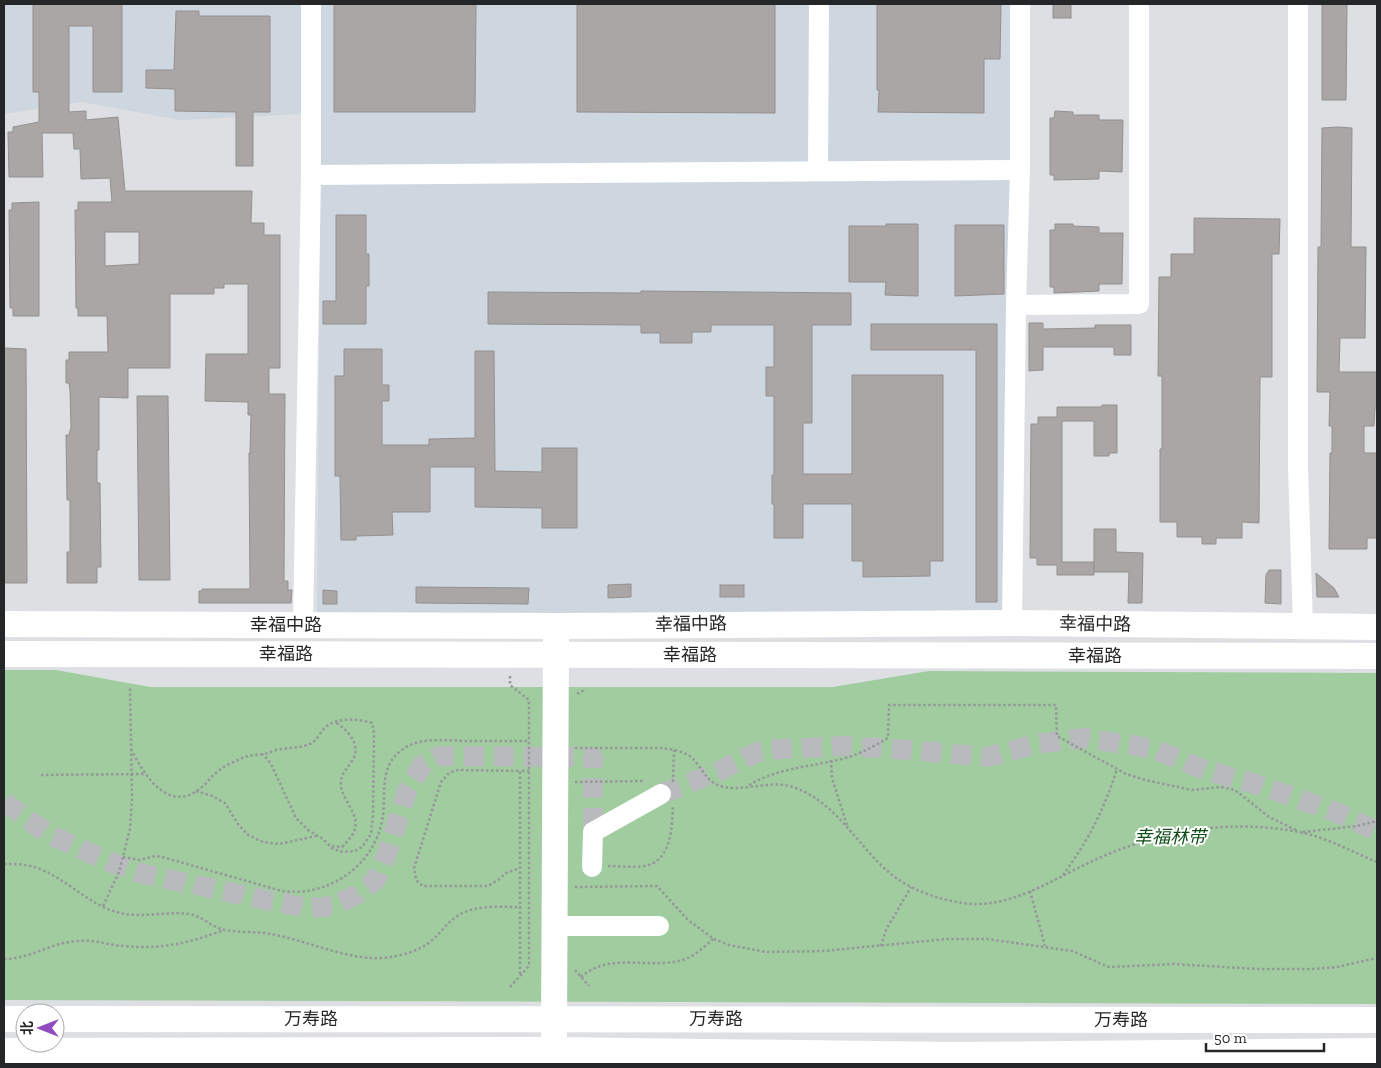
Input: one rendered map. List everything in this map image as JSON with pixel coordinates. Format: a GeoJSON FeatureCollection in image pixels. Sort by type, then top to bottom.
{"type":"FeatureCollection","features":[{"type":"Feature","properties":{"kind":"main road","name":"幸福中路"},"geometry":{"type":"LineString","coordinates":[[4,624],[556,626],[1012,623],[1377,627]]}},
{"type":"Feature","properties":{"kind":"main road"},"geometry":{"type":"LineString","coordinates":[[761,624],[979,656]]}},
{"type":"Feature","properties":{"kind":"main road"},"geometry":{"type":"LineString","coordinates":[[554,1050],[556,626]]}},
{"type":"Feature","properties":{"kind":"main road","name":"幸福路"},"geometry":{"type":"LineString","coordinates":[[4,654],[1377,656]]}},
{"type":"Feature","properties":{"kind":"main road"},"geometry":{"type":"LineString","coordinates":[[706,1052],[817,1019]]}},
{"type":"Feature","properties":{"kind":"main road","name":"万寿路"},"geometry":{"type":"LineString","coordinates":[[65,1020],[1377,1020]]}},
{"type":"Feature","properties":{"kind":"main road"},"geometry":{"type":"LineString","coordinates":[[65,1022],[225,1051]]}},
{"type":"Feature","properties":{"kind":"main road"},"geometry":{"type":"LineString","coordinates":[[4,1051],[225,1051],[383,1057],[554,1050],[706,1052],[952,1060],[1377,1051]]}},
{"type":"Feature","properties":{"kind":"street"},"geometry":{"type":"LineString","coordinates":[[303,625],[311,176],[311,4]]}},
{"type":"Feature","properties":{"kind":"street"},"geometry":{"type":"LineString","coordinates":[[818,171],[819,4]]}},
{"type":"Feature","properties":{"kind":"street"},"geometry":{"type":"LineString","coordinates":[[1012,623],[1016,305],[1020,170],[1020,4]]}},
{"type":"Feature","properties":{"kind":"street"},"geometry":{"type":"LineString","coordinates":[[1016,305],[1139,304],[1138,4]]}},
{"type":"Feature","properties":{"kind":"street"},"geometry":{"type":"LineString","coordinates":[[1298,4],[1298,467],[1303,627]]}},
{"type":"Feature","properties":{"kind":"street"},"geometry":{"type":"LineString","coordinates":[[311,176],[1020,170]]}},
{"type":"Feature","properties":{"kind":"street"},"geometry":{"type":"LineString","coordinates":[[592,866],[593,832],[669,792]]}},
{"type":"Feature","properties":{"kind":"street"},"geometry":{"type":"LineString","coordinates":[[554,926],[659,926]]}},
{"type":"Feature","properties":{"kind":"path"},"geometry":{"type":"LineString","coordinates":[[510,655],[510,685],[529,700],[529,966],[510,987]]}},
{"type":"Feature","properties":{"kind":"path"},"geometry":{"type":"LineString","coordinates":[[104,906],[119,872],[130,829],[132,774],[130,686]]}},
{"type":"Feature","properties":{"kind":"path"},"geometry":{"type":"LineString","coordinates":[[747,786],[763,776],[782,770],[869,750],[888,738],[889,705],[1056,705],[1057,736],[1126,774],[1170,787],[1192,790],[1221,787],[1235,790],[1269,816],[1300,832],[1377,862]]}},
{"type":"Feature","properties":{"kind":"path"},"geometry":{"type":"LineString","coordinates":[[131,750],[145,774],[171,797],[182,798],[196,791],[215,773],[246,756],[264,754],[312,742],[326,727],[335,722],[345,720],[372,722],[374,733],[373,814],[371,834],[362,847],[355,851],[343,852],[333,849],[318,835],[308,830],[296,818],[271,764],[264,754]]}},
{"type":"Feature","properties":{"kind":"path"},"geometry":{"type":"LineString","coordinates":[[331,846],[342,847],[349,840],[355,830],[356,820],[355,814],[342,792],[341,785],[342,776],[355,753],[354,743],[347,730],[335,722]]}},
{"type":"Feature","properties":{"kind":"path"},"geometry":{"type":"LineString","coordinates":[[124,857],[140,860],[155,856],[162,857],[282,891],[298,892],[317,889],[344,877],[366,858],[381,828],[386,774],[390,761],[398,752],[420,741],[529,741]]}},
{"type":"Feature","properties":{"kind":"path"},"geometry":{"type":"LineString","coordinates":[[571,748],[660,748],[674,750],[688,755],[716,785],[727,788],[775,784],[792,787],[817,800],[833,812],[848,826],[863,846],[886,870],[911,887],[946,900],[964,903],[980,904],[1014,897],[1062,877],[1122,848],[1176,832],[1234,826],[1300,832],[1357,826],[1377,821]]}},
{"type":"Feature","properties":{"kind":"path"},"geometry":{"type":"LineString","coordinates":[[592,866],[644,866],[654,863],[661,857],[671,837],[669,792],[674,750]]}},
{"type":"Feature","properties":{"kind":"path"},"geometry":{"type":"LineString","coordinates":[[831,760],[832,778],[848,826]]}},
{"type":"Feature","properties":{"kind":"path"},"geometry":{"type":"LineString","coordinates":[[1062,877],[1091,832],[1106,801],[1117,769]]}},
{"type":"Feature","properties":{"kind":"path"},"geometry":{"type":"LineString","coordinates":[[518,869],[506,873],[488,886],[423,886],[416,880],[414,868],[441,782],[449,773],[458,770],[529,771]]}},
{"type":"Feature","properties":{"kind":"path"},"geometry":{"type":"LineString","coordinates":[[520,771],[520,974]]}},
{"type":"Feature","properties":{"kind":"path"},"geometry":{"type":"LineString","coordinates":[[41,775],[145,774]]}},
{"type":"Feature","properties":{"kind":"path"},"geometry":{"type":"LineString","coordinates":[[571,782],[642,781]]}},
{"type":"Feature","properties":{"kind":"path"},"geometry":{"type":"LineString","coordinates":[[196,791],[225,803],[238,824],[248,835],[263,842],[279,844],[318,835]]}},
{"type":"Feature","properties":{"kind":"path"},"geometry":{"type":"LineString","coordinates":[[4,864],[33,866],[49,873],[78,892],[116,912],[134,915],[189,914],[201,917],[212,925],[224,930],[270,934],[333,952],[370,958],[388,957],[425,946],[452,919],[464,912],[481,908],[521,907]]}},
{"type":"Feature","properties":{"kind":"path"},"geometry":{"type":"LineString","coordinates":[[571,888],[657,886],[688,920],[714,939],[729,945],[766,952],[791,953],[947,939],[987,939],[1072,951],[1108,968],[1174,964],[1257,969],[1313,969],[1337,968],[1377,958]]}},
{"type":"Feature","properties":{"kind":"path"},"geometry":{"type":"LineString","coordinates":[[881,946],[886,930],[911,887]]}},
{"type":"Feature","properties":{"kind":"path"},"geometry":{"type":"LineString","coordinates":[[1030,891],[1045,946]]}},
{"type":"Feature","properties":{"kind":"path"},"geometry":{"type":"LineString","coordinates":[[4,959],[24,956],[78,940],[125,946],[152,947],[179,945],[224,930]]}},
{"type":"Feature","properties":{"kind":"path"},"geometry":{"type":"LineString","coordinates":[[580,977],[588,970],[608,963],[668,963],[690,958],[714,939]]}},
{"type":"Feature","properties":{"kind":"shaded area"},"geometry":{"type":"Polygon","coordinates":[[[4,4],[1014,4],[1003,611],[317,615],[321,113],[180,120],[82,102],[4,114],[4,4]]]}},
{"type":"Feature","properties":{"kind":"green space","name":"幸福林带"},"geometry":{"type":"Polygon","coordinates":[[[4,670],[56,670],[150,687],[833,687],[929,671],[1377,673],[1377,1004],[4,1000],[4,670]]]}},
{"type":"Feature","properties":{"kind":"building"},"geometry":{"type":"Polygon","coordinates":[[[33,4],[122,4],[122,92],[93,92],[93,26],[69,26],[69,112],[86,111],[86,120],[118,117],[125,191],[252,191],[251,223],[264,223],[264,235],[280,235],[280,368],[269,368],[269,394],[285,394],[284,581],[288,581],[288,590],[292,590],[291,603],[199,603],[199,591],[202,591],[202,589],[250,589],[249,453],[251,415],[248,415],[248,402],[205,401],[206,354],[248,354],[248,284],[224,284],[224,288],[214,288],[214,294],[170,294],[170,368],[128,368],[128,398],[99,397],[97,483],[100,483],[101,567],[97,567],[97,583],[67,583],[67,552],[70,552],[70,500],[67,500],[66,435],[69,435],[71,427],[70,391],[69,383],[66,383],[66,360],[69,360],[69,352],[108,352],[107,316],[78,316],[78,308],[76,308],[75,210],[78,210],[78,202],[112,202],[110,178],[81,179],[80,149],[74,149],[73,133],[42,133],[43,177],[9,177],[8,132],[13,132],[13,127],[39,122],[39,92],[33,92],[33,4]],[[105,232],[105,266],[139,264],[139,232],[105,232]]]}},
{"type":"Feature","properties":{"kind":"building"},"geometry":{"type":"Polygon","coordinates":[[[334,4],[476,4],[475,112],[334,112],[334,4]]]}},
{"type":"Feature","properties":{"kind":"building"},"geometry":{"type":"Polygon","coordinates":[[[577,4],[775,4],[775,113],[577,112],[577,4]]]}},
{"type":"Feature","properties":{"kind":"building"},"geometry":{"type":"Polygon","coordinates":[[[877,4],[1001,4],[1000,59],[984,59],[984,113],[878,112],[877,4]]]}},
{"type":"Feature","properties":{"kind":"building"},"geometry":{"type":"Polygon","coordinates":[[[1053,4],[1071,4],[1071,18],[1053,18],[1053,4]]]}},
{"type":"Feature","properties":{"kind":"building"},"geometry":{"type":"Polygon","coordinates":[[[1322,4],[1347,4],[1346,100],[1322,100],[1322,4]]]}},
{"type":"Feature","properties":{"kind":"building"},"geometry":{"type":"Polygon","coordinates":[[[176,11],[199,11],[199,16],[270,16],[270,112],[253,112],[253,166],[236,166],[236,112],[175,111],[175,89],[146,88],[146,70],[174,70],[176,11]]]}},
{"type":"Feature","properties":{"kind":"building"},"geometry":{"type":"Polygon","coordinates":[[[1055,111],[1073,112],[1073,115],[1099,115],[1099,120],[1123,120],[1122,172],[1099,171],[1099,179],[1054,180],[1054,175],[1050,175],[1050,118],[1054,118],[1055,111]]]}},
{"type":"Feature","properties":{"kind":"building"},"geometry":{"type":"Polygon","coordinates":[[[1322,128],[1352,128],[1351,247],[1366,247],[1365,338],[1340,338],[1339,372],[1377,372],[1377,408],[1375,408],[1374,426],[1364,426],[1364,453],[1377,453],[1377,538],[1367,538],[1367,549],[1329,549],[1330,453],[1332,453],[1332,426],[1329,426],[1330,392],[1317,392],[1318,247],[1321,247],[1322,128]]]}},
{"type":"Feature","properties":{"kind":"building"},"geometry":{"type":"Polygon","coordinates":[[[39,202],[39,316],[13,316],[13,308],[10,308],[9,210],[12,210],[12,203],[39,202]]]}},
{"type":"Feature","properties":{"kind":"building"},"geometry":{"type":"Polygon","coordinates":[[[336,215],[366,215],[366,254],[369,254],[369,286],[366,286],[366,324],[323,324],[323,301],[336,301],[336,215]]]}},
{"type":"Feature","properties":{"kind":"building"},"geometry":{"type":"Polygon","coordinates":[[[1194,218],[1280,219],[1279,254],[1272,254],[1272,377],[1260,377],[1259,523],[1242,522],[1242,538],[1216,538],[1216,544],[1202,544],[1202,537],[1177,537],[1177,522],[1160,522],[1162,376],[1158,376],[1159,277],[1171,277],[1171,254],[1194,254],[1194,218]]]}},
{"type":"Feature","properties":{"kind":"building"},"geometry":{"type":"Polygon","coordinates":[[[886,224],[918,224],[918,296],[885,295],[886,282],[849,282],[849,226],[886,226],[886,224]]]}},
{"type":"Feature","properties":{"kind":"building"},"geometry":{"type":"Polygon","coordinates":[[[1055,224],[1099,227],[1099,233],[1123,233],[1122,284],[1099,284],[1099,291],[1054,293],[1054,287],[1050,287],[1050,230],[1055,230],[1055,224]]]}},
{"type":"Feature","properties":{"kind":"building"},"geometry":{"type":"Polygon","coordinates":[[[955,225],[1004,225],[1004,294],[955,296],[955,225]]]}},
{"type":"Feature","properties":{"kind":"building"},"geometry":{"type":"Polygon","coordinates":[[[641,291],[851,293],[851,325],[812,325],[812,423],[803,423],[803,474],[852,474],[852,375],[943,375],[943,561],[930,561],[930,576],[863,577],[863,561],[852,561],[852,504],[803,504],[803,538],[774,538],[772,475],[774,475],[774,396],[766,396],[766,367],[774,367],[774,325],[711,325],[711,332],[692,332],[692,343],[660,343],[660,333],[641,333],[641,325],[488,324],[488,292],[641,293],[641,291]]]}},
{"type":"Feature","properties":{"kind":"building"},"geometry":{"type":"Polygon","coordinates":[[[1029,323],[1043,323],[1043,329],[1095,328],[1095,325],[1131,325],[1131,355],[1114,355],[1114,347],[1043,347],[1043,370],[1029,371],[1029,323]]]}},
{"type":"Feature","properties":{"kind":"building"},"geometry":{"type":"Polygon","coordinates":[[[871,324],[997,324],[997,602],[976,602],[976,350],[871,350],[871,324]]]}},
{"type":"Feature","properties":{"kind":"building"},"geometry":{"type":"Polygon","coordinates":[[[4,348],[26,349],[27,583],[4,583],[4,348]]]}},
{"type":"Feature","properties":{"kind":"building"},"geometry":{"type":"Polygon","coordinates":[[[344,349],[382,349],[382,385],[389,385],[389,401],[382,401],[382,445],[429,445],[429,439],[475,438],[475,351],[494,351],[495,471],[542,472],[542,448],[577,448],[577,528],[542,528],[542,508],[475,507],[475,467],[430,467],[430,512],[392,512],[393,535],[356,536],[356,540],[341,540],[340,476],[335,476],[335,376],[344,376],[344,349]]]}},
{"type":"Feature","properties":{"kind":"building"},"geometry":{"type":"Polygon","coordinates":[[[137,396],[168,396],[170,580],[139,580],[137,396]]]}},
{"type":"Feature","properties":{"kind":"building"},"geometry":{"type":"Polygon","coordinates":[[[1102,405],[1117,405],[1117,453],[1109,453],[1109,456],[1094,456],[1094,421],[1062,421],[1062,562],[1094,562],[1094,575],[1057,575],[1057,565],[1037,565],[1037,558],[1030,558],[1031,424],[1038,424],[1038,417],[1057,417],[1057,407],[1102,407],[1102,405]]]}},
{"type":"Feature","properties":{"kind":"building"},"geometry":{"type":"Polygon","coordinates":[[[1094,529],[1116,529],[1116,552],[1143,553],[1142,603],[1128,603],[1129,572],[1094,572],[1094,529]]]}},
{"type":"Feature","properties":{"kind":"building"},"geometry":{"type":"Polygon","coordinates":[[[1269,570],[1281,570],[1281,604],[1265,603],[1266,575],[1269,570]]]}},
{"type":"Feature","properties":{"kind":"building"},"geometry":{"type":"Polygon","coordinates":[[[1316,573],[1334,588],[1339,597],[1317,597],[1316,573]]]}},
{"type":"Feature","properties":{"kind":"building"},"geometry":{"type":"Polygon","coordinates":[[[631,584],[631,597],[608,598],[608,585],[631,584]]]}},
{"type":"Feature","properties":{"kind":"building"},"geometry":{"type":"Polygon","coordinates":[[[720,585],[744,585],[744,597],[720,597],[720,585]]]}},
{"type":"Feature","properties":{"kind":"building"},"geometry":{"type":"Polygon","coordinates":[[[416,587],[529,588],[528,604],[416,603],[416,587]]]}},
{"type":"Feature","properties":{"kind":"building"},"geometry":{"type":"Polygon","coordinates":[[[323,590],[337,591],[337,604],[323,604],[323,590]]]}},
{"type":"Feature","properties":{"kind":"tunnel"},"geometry":{"type":"LineString","coordinates":[[661,794],[717,772],[757,752],[779,749],[844,746],[986,757],[1037,744],[1085,738],[1154,749],[1205,770],[1262,786],[1336,812],[1377,831]]}},
{"type":"Feature","properties":{"kind":"tunnel"},"geometry":{"type":"LineString","coordinates":[[4,802],[48,834],[110,862],[144,874],[309,908],[333,906],[356,895],[375,881],[386,856],[408,788],[423,764],[439,756],[593,757],[593,832]]}}]}
